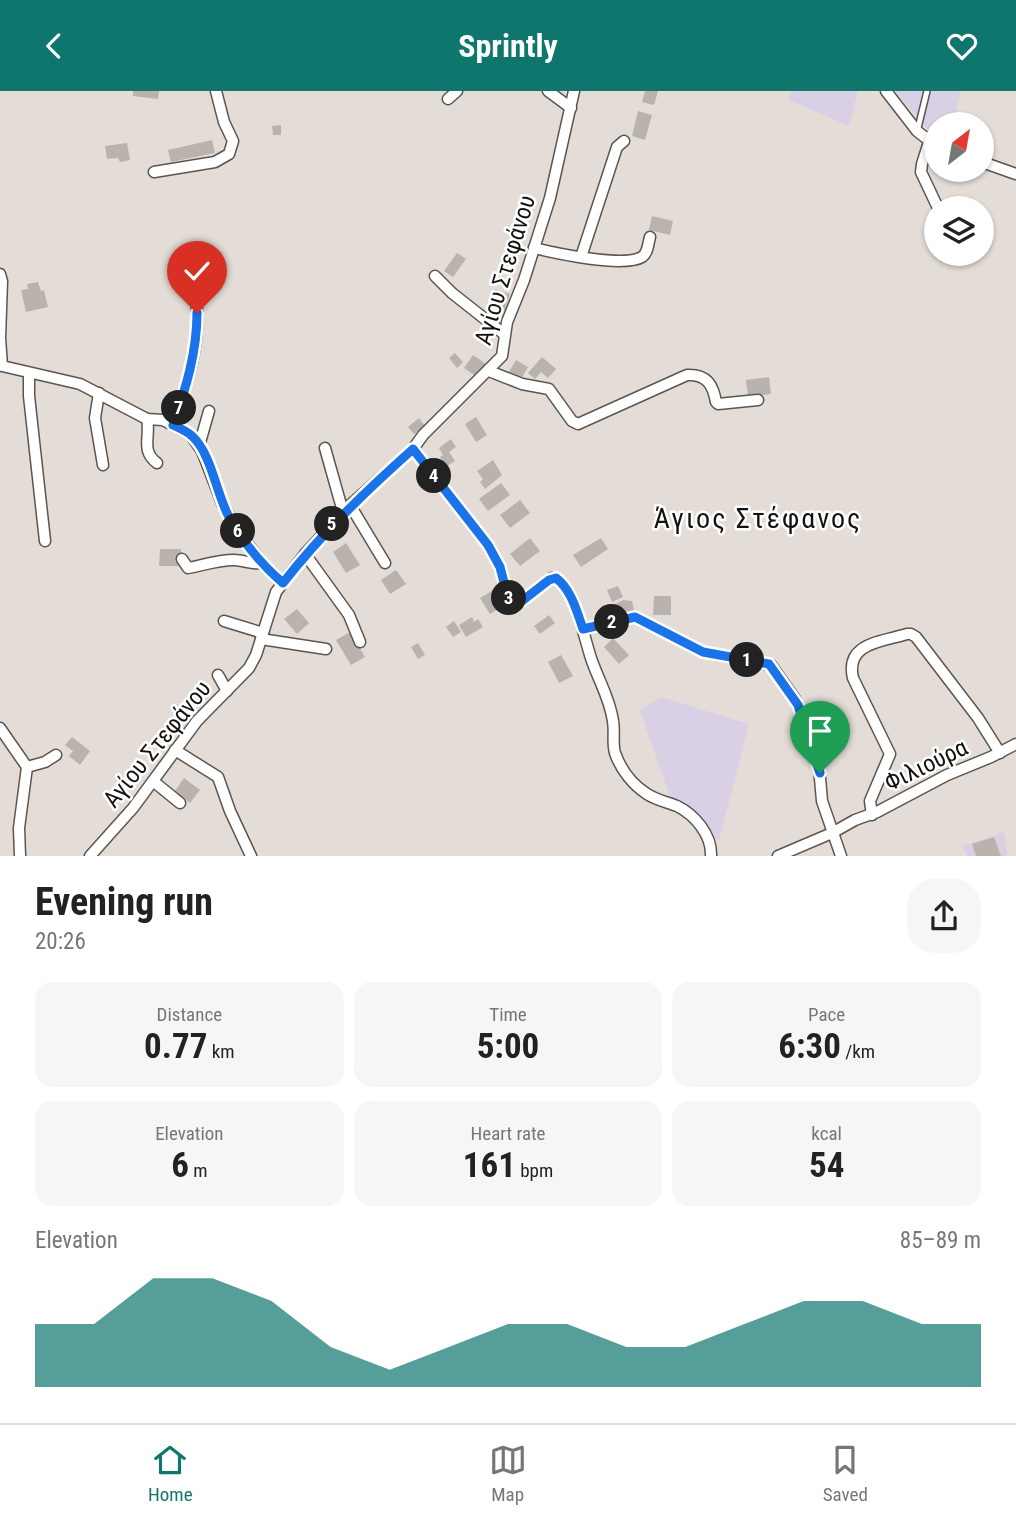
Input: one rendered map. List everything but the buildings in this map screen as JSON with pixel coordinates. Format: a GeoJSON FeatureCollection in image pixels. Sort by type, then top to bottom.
{"type":"FeatureCollection","features":[{"type":"Feature","properties":{"kind":"street"},"geometry":{"type":"LineString","coordinates":[[154,172],[215,162],[229,154],[233,141],[223,120],[216,91]]}},
{"type":"Feature","properties":{"kind":"street"},"geometry":{"type":"LineString","coordinates":[[448,99],[457,91]]}},
{"type":"Feature","properties":{"kind":"street"},"geometry":{"type":"LineString","coordinates":[[548,91],[571,108]]}},
{"type":"Feature","properties":{"kind":"street","name":"Αγίου Στεφάνου"},"geometry":{"type":"LineString","coordinates":[[90,856],[153,781],[197,721],[249,668],[256,655],[274,598],[305,554],[347,508],[413,449],[423,435],[502,356],[504,334],[534,248],[556,173],[575,91]]}},
{"type":"Feature","properties":{"kind":"street"},"geometry":{"type":"LineString","coordinates":[[887,92],[924,137]]}},
{"type":"Feature","properties":{"kind":"street"},"geometry":{"type":"LineString","coordinates":[[581,257],[617,146],[624,141]]}},
{"type":"Feature","properties":{"kind":"street"},"geometry":{"type":"LineString","coordinates":[[924,160],[921,172],[924,179]]}},
{"type":"Feature","properties":{"kind":"street"},"geometry":{"type":"LineString","coordinates":[[994,166],[1016,174]]}},
{"type":"Feature","properties":{"kind":"street"},"geometry":{"type":"LineString","coordinates":[[534,248],[571,257],[603,260],[639,258],[645,254],[650,237]]}},
{"type":"Feature","properties":{"kind":"street"},"geometry":{"type":"LineString","coordinates":[[173,425],[188,383],[197,323],[187,261]]}},
{"type":"Feature","properties":{"kind":"street"},"geometry":{"type":"LineString","coordinates":[[0,274],[1,366],[75,383],[147,419],[163,420],[190,434],[199,446],[229,515],[262,563],[283,583]]}},
{"type":"Feature","properties":{"kind":"street"},"geometry":{"type":"LineString","coordinates":[[435,276],[504,334]]}},
{"type":"Feature","properties":{"kind":"street"},"geometry":{"type":"LineString","coordinates":[[489,371],[522,384],[549,389],[572,421],[578,424],[687,375],[708,380],[718,404],[758,400]]}},
{"type":"Feature","properties":{"kind":"street"},"geometry":{"type":"LineString","coordinates":[[29,374],[45,541]]}},
{"type":"Feature","properties":{"kind":"street"},"geometry":{"type":"LineString","coordinates":[[99,393],[95,418],[103,465]]}},
{"type":"Feature","properties":{"kind":"street"},"geometry":{"type":"LineString","coordinates":[[199,446],[209,411]]}},
{"type":"Feature","properties":{"kind":"street"},"geometry":{"type":"LineString","coordinates":[[147,419],[149,430],[145,446],[150,458],[156,463]]}},
{"type":"Feature","properties":{"kind":"street"},"geometry":{"type":"LineString","coordinates":[[325,448],[347,508],[385,563]]}},
{"type":"Feature","properties":{"kind":"street"},"geometry":{"type":"LineString","coordinates":[[413,449],[488,545],[500,567],[509,598],[515,602],[522,601],[549,580],[556,578],[562,582],[572,599],[591,660],[609,703],[614,748],[620,763],[640,789],[654,798],[678,807],[698,823],[708,838],[710,856]]}},
{"type":"Feature","properties":{"kind":"street"},"geometry":{"type":"LineString","coordinates":[[305,554],[349,615],[360,642]]}},
{"type":"Feature","properties":{"kind":"street"},"geometry":{"type":"LineString","coordinates":[[182,559],[188,568],[237,560],[259,565],[262,563]]}},
{"type":"Feature","properties":{"kind":"street"},"geometry":{"type":"LineString","coordinates":[[583,629],[635,617],[703,652],[771,665],[795,699],[807,728],[819,767],[821,798],[841,856]]}},
{"type":"Feature","properties":{"kind":"street"},"geometry":{"type":"LineString","coordinates":[[224,621],[262,636],[326,649]]}},
{"type":"Feature","properties":{"kind":"street"},"geometry":{"type":"LineString","coordinates":[[872,815],[870,801],[890,754],[853,678],[850,664],[862,648],[911,633],[978,718],[1000,753]]}},
{"type":"Feature","properties":{"kind":"street"},"geometry":{"type":"LineString","coordinates":[[218,675],[227,691]]}},
{"type":"Feature","properties":{"kind":"street"},"geometry":{"type":"LineString","coordinates":[[0,728],[27,767],[19,828],[20,856]]}},
{"type":"Feature","properties":{"kind":"street","name":"Φιλιούρα"},"geometry":{"type":"LineString","coordinates":[[778,856],[855,820],[872,815],[947,775],[1016,744]]}},
{"type":"Feature","properties":{"kind":"street"},"geometry":{"type":"LineString","coordinates":[[175,750],[218,777],[251,856]]}},
{"type":"Feature","properties":{"kind":"street"},"geometry":{"type":"LineString","coordinates":[[27,767],[45,762],[56,755]]}},
{"type":"Feature","properties":{"kind":"street"},"geometry":{"type":"LineString","coordinates":[[153,781],[180,803]]}},
{"type":"Feature","properties":{"kind":"lane"},"geometry":{"type":"LineString","coordinates":[[917,131],[927,91]]}},
{"type":"Feature","properties":{"kind":"shaded area"},"geometry":{"type":"Polygon","coordinates":[[[792,91],[858,91],[849,126],[788,100],[792,91]]]}},
{"type":"Feature","properties":{"kind":"shaded area"},"geometry":{"type":"Polygon","coordinates":[[[895,91],[961,91],[956,112],[924,112],[924,125],[895,91]]]}},
{"type":"Feature","properties":{"kind":"shaded area"},"geometry":{"type":"Polygon","coordinates":[[[661,697],[749,724],[719,841],[670,797],[640,710],[661,697]]]}},
{"type":"Feature","properties":{"kind":"shaded area"},"geometry":{"type":"Polygon","coordinates":[[[1004,832],[1007,856],[967,856],[962,846],[1004,832]]]}},
{"type":"Feature","properties":{"kind":"district","name":"Άγιος Στέφανος"},"geometry":{"type":"Point","coordinates":[758,518]}},
{"type":"Feature","properties":{"kind":"route"},"geometry":{"type":"LineString","coordinates":[[197,313],[188,383],[173,425],[190,434],[195,440],[214,479],[222,503],[238,531],[262,563],[283,583],[305,554],[350,505],[413,449],[488,545],[500,567],[511,600],[522,601],[549,580],[556,578],[562,582],[572,599],[583,629],[635,617],[703,652],[769,664],[798,705],[820,773]]}}]}
